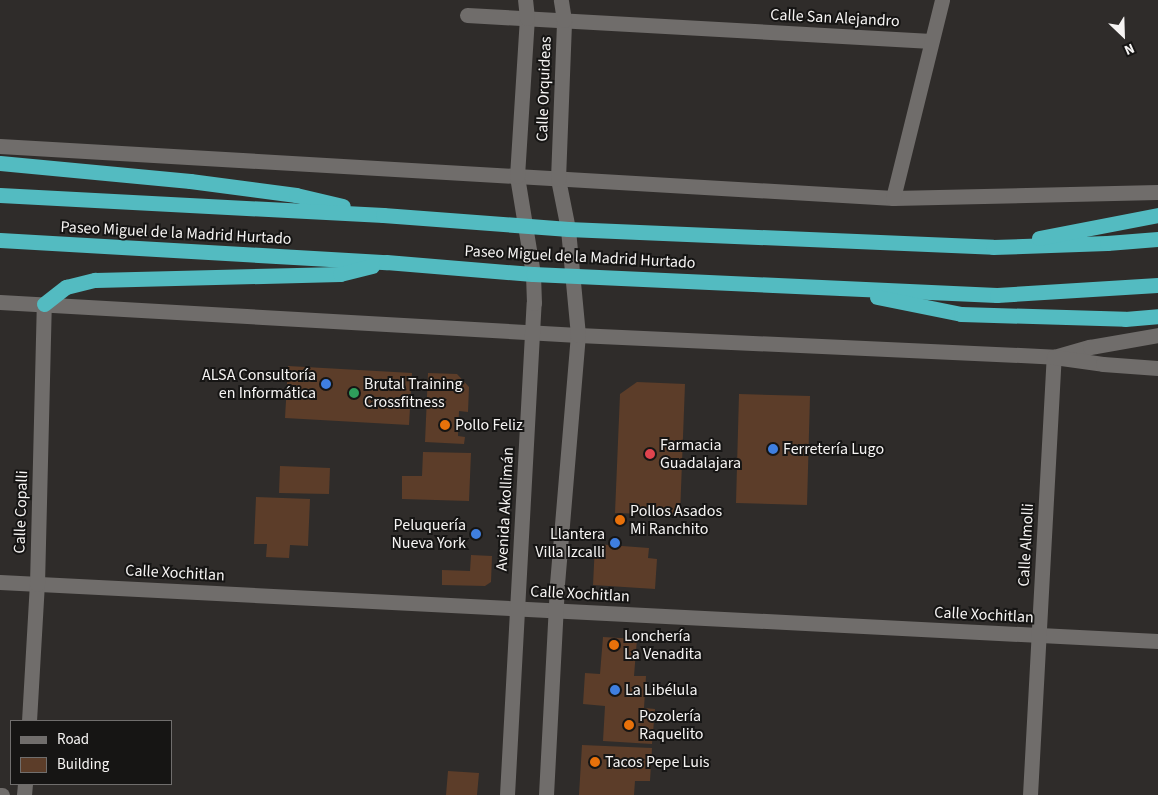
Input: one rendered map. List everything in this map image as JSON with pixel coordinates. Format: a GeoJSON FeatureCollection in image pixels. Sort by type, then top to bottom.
{"type":"FeatureCollection","features":[{"type":"Feature","properties":{"kind":"highway"},"geometry":{"type":"LineString","coordinates":[[0,164],[190,181],[296,195],[383,215]]}},
{"type":"Feature","properties":{"kind":"highway","name":"Paseo Miguel de la Madrid Hurtado"},"geometry":{"type":"LineString","coordinates":[[0,194],[383,215],[524,227],[993,247],[1158,239]]}},
{"type":"Feature","properties":{"kind":"highway"},"geometry":{"type":"LineString","coordinates":[[993,247],[1158,215]]}},
{"type":"Feature","properties":{"kind":"highway","name":"Paseo Miguel de la Madrid Hurtado"},"geometry":{"type":"LineString","coordinates":[[0,240],[386,262],[533,274],[573,274],[779,286],[997,295],[1158,285]]}},
{"type":"Feature","properties":{"kind":"highway"},"geometry":{"type":"LineString","coordinates":[[44,304],[66,287],[95,280],[340,274],[386,262]]}},
{"type":"Feature","properties":{"kind":"highway"},"geometry":{"type":"LineString","coordinates":[[829,287],[961,314],[1125,319],[1158,316]]}},
{"type":"Feature","properties":{"kind":"street","name":"Calle Orquideas"},"geometry":{"type":"LineString","coordinates":[[524,227],[517,176],[528,18],[525,0]]}},
{"type":"Feature","properties":{"kind":"street","name":"Calle Orquideas"},"geometry":{"type":"LineString","coordinates":[[561,0],[564,20],[558,179],[568,229]]}},
{"type":"Feature","properties":{"kind":"street"},"geometry":{"type":"LineString","coordinates":[[893,198],[942,0]]}},
{"type":"Feature","properties":{"kind":"street","name":"Calle San Alejandro"},"geometry":{"type":"LineString","coordinates":[[467,15],[931,41]]}},
{"type":"Feature","properties":{"kind":"street"},"geometry":{"type":"LineString","coordinates":[[0,146],[893,198],[1158,192]]}},
{"type":"Feature","properties":{"kind":"street","name":"Avenida Akollimán"},"geometry":{"type":"LineString","coordinates":[[507,795],[532,332],[533,274],[524,227]]}},
{"type":"Feature","properties":{"kind":"street"},"geometry":{"type":"LineString","coordinates":[[546,795],[557,584],[578,335],[568,229]]}},
{"type":"Feature","properties":{"kind":"street"},"geometry":{"type":"LineString","coordinates":[[0,302],[578,335],[1054,357],[1103,364],[1158,368]]}},
{"type":"Feature","properties":{"kind":"street","name":"Calle Copalli"},"geometry":{"type":"LineString","coordinates":[[28,720],[36,584],[44,304]]}},
{"type":"Feature","properties":{"kind":"street"},"geometry":{"type":"LineString","coordinates":[[1054,357],[1090,346],[1158,335]]}},
{"type":"Feature","properties":{"kind":"street","name":"Calle Almolli"},"geometry":{"type":"LineString","coordinates":[[1030,795],[1054,357]]}},
{"type":"Feature","properties":{"kind":"street","name":"Calle Xochitlan"},"geometry":{"type":"LineString","coordinates":[[0,582],[1158,641]]}},
{"type":"Feature","properties":{"kind":"building"},"geometry":{"type":"Polygon","coordinates":[[[288,366],[412,373],[409,425],[285,418],[288,366]]]}},
{"type":"Feature","properties":{"kind":"building"},"geometry":{"type":"Polygon","coordinates":[[[428,373],[457,374],[469,387],[468,412],[459,411],[458,436],[465,437],[464,444],[425,442],[428,373]]]}},
{"type":"Feature","properties":{"kind":"building","name":"Farmacia Guadalajara"},"geometry":{"type":"Polygon","coordinates":[[[637,382],[685,384],[680,515],[615,513],[620,394],[637,382]]]}},
{"type":"Feature","properties":{"kind":"building","name":"Ferretería Lugo"},"geometry":{"type":"Polygon","coordinates":[[[739,394],[810,396],[807,505],[736,503],[739,394]]]}},
{"type":"Feature","properties":{"kind":"building"},"geometry":{"type":"Polygon","coordinates":[[[423,452],[471,453],[469,501],[402,499],[402,476],[422,476],[423,452]]]}},
{"type":"Feature","properties":{"kind":"building"},"geometry":{"type":"Polygon","coordinates":[[[280,466],[330,468],[329,494],[279,493],[280,466]]]}},
{"type":"Feature","properties":{"kind":"building"},"geometry":{"type":"Polygon","coordinates":[[[256,497],[310,499],[308,546],[290,545],[289,558],[266,557],[267,544],[254,544],[256,497]]]}},
{"type":"Feature","properties":{"kind":"building"},"geometry":{"type":"Polygon","coordinates":[[[595,544],[649,548],[648,558],[657,559],[655,589],[593,585],[595,544]]]}},
{"type":"Feature","properties":{"kind":"building"},"geometry":{"type":"Polygon","coordinates":[[[471,555],[492,556],[491,582],[485,586],[442,585],[442,570],[470,571],[471,555]]]}},
{"type":"Feature","properties":{"kind":"building"},"geometry":{"type":"Polygon","coordinates":[[[603,637],[637,639],[634,676],[646,676],[644,708],[655,709],[652,744],[603,741],[605,706],[583,704],[585,673],[600,674],[603,637]]]}},
{"type":"Feature","properties":{"kind":"building"},"geometry":{"type":"Polygon","coordinates":[[[582,745],[652,748],[650,781],[635,781],[634,795],[579,795],[582,745]]]}},
{"type":"Feature","properties":{"kind":"building"},"geometry":{"type":"Polygon","coordinates":[[[448,771],[479,773],[477,795],[446,795],[448,771]]]}},
{"type":"Feature","properties":{"kind":"place","name":"ALSA Consultoría en Informática"},"geometry":{"type":"Point","coordinates":[326,384]}},
{"type":"Feature","properties":{"kind":"place","name":"Brutal Training Crossfitness"},"geometry":{"type":"Point","coordinates":[354,393]}},
{"type":"Feature","properties":{"kind":"place","name":"Pollo Feliz"},"geometry":{"type":"Point","coordinates":[445,425]}},
{"type":"Feature","properties":{"kind":"place","name":"Ferretería Lugo"},"geometry":{"type":"Point","coordinates":[773,449]}},
{"type":"Feature","properties":{"kind":"place","name":"Farmacia Guadalajara"},"geometry":{"type":"Point","coordinates":[650,454]}},
{"type":"Feature","properties":{"kind":"place","name":"Pollos Asados Mi Ranchito"},"geometry":{"type":"Point","coordinates":[620,520]}},
{"type":"Feature","properties":{"kind":"place","name":"Peluquería Nueva York"},"geometry":{"type":"Point","coordinates":[476,534]}},
{"type":"Feature","properties":{"kind":"place","name":"Llantera Villa Izcalli"},"geometry":{"type":"Point","coordinates":[615,543]}},
{"type":"Feature","properties":{"kind":"place","name":"Lonchería La Venadita"},"geometry":{"type":"Point","coordinates":[614,645]}},
{"type":"Feature","properties":{"kind":"place","name":"La Libélula"},"geometry":{"type":"Point","coordinates":[615,690]}},
{"type":"Feature","properties":{"kind":"place","name":"Pozolería Raquelito"},"geometry":{"type":"Point","coordinates":[629,725]}},
{"type":"Feature","properties":{"kind":"place","name":"Tacos Pepe Luis"},"geometry":{"type":"Point","coordinates":[595,762]}}]}
